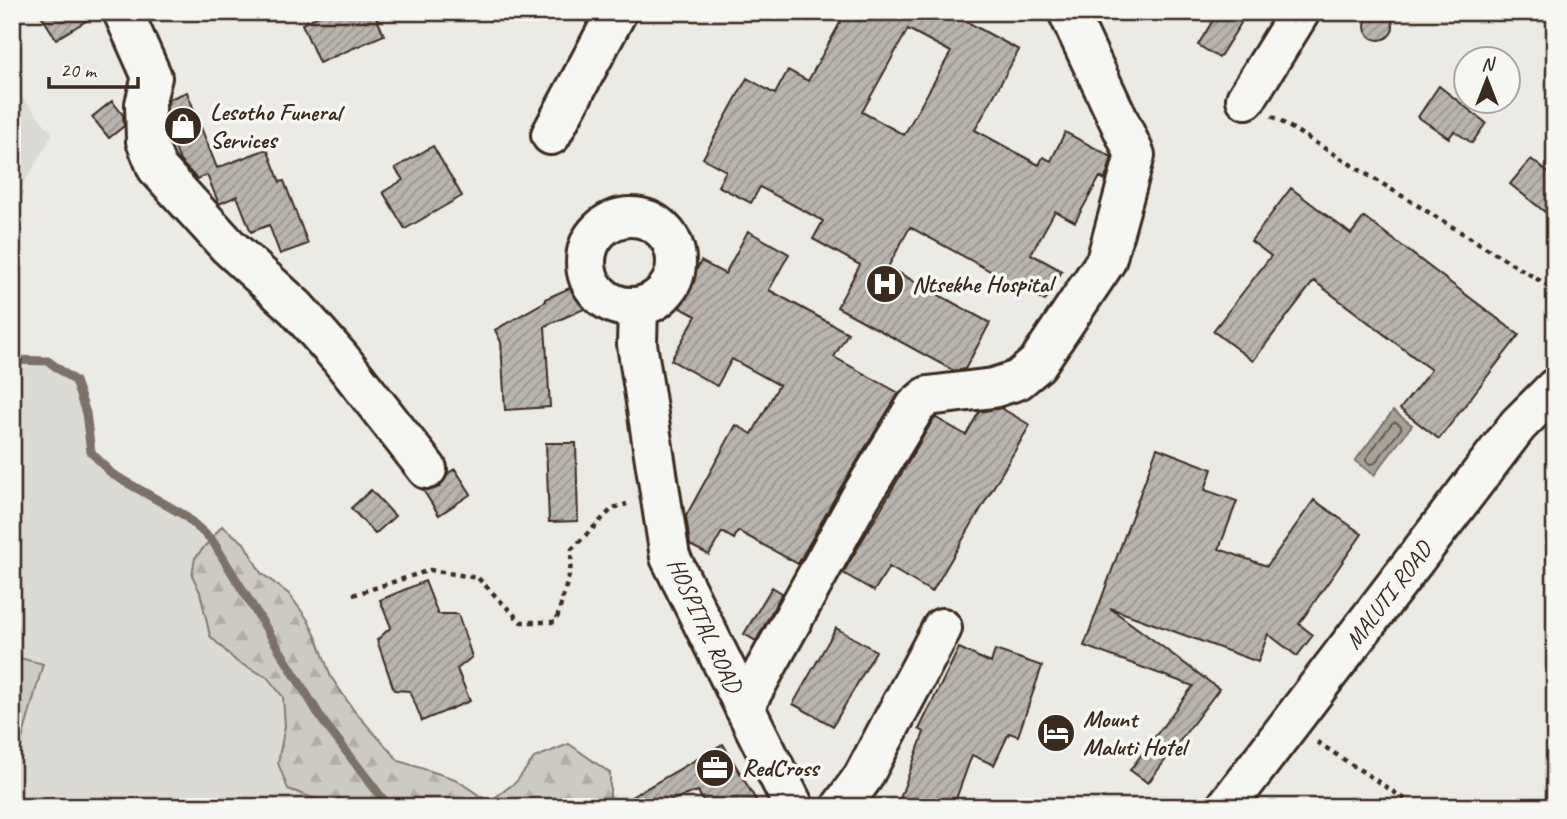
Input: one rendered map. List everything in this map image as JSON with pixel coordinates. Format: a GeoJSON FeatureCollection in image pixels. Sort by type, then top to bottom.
{"type":"FeatureCollection","features":[{"type":"Feature","properties":{"kind":"street"},"geometry":{"type":"LineString","coordinates":[[123,12],[152,77],[145,104],[146,141],[157,168],[228,246],[296,308],[340,358],[427,469]]}},
{"type":"Feature","properties":{"kind":"street"},"geometry":{"type":"LineString","coordinates":[[551,135],[617,12]]}},
{"type":"Feature","properties":{"kind":"street"},"geometry":{"type":"LineString","coordinates":[[744,707],[860,498],[916,406],[928,396],[993,388],[1018,380],[1037,364],[1106,261],[1135,155],[1068,12]]}},
{"type":"Feature","properties":{"kind":"street"},"geometry":{"type":"LineString","coordinates":[[1246,99],[1300,12]]}},
{"type":"Feature","properties":{"kind":"street","name":"HOSPITAL ROAD"},"geometry":{"type":"LineString","coordinates":[[638,307],[637,344],[670,557],[794,807]]}},
{"type":"Feature","properties":{"kind":"street","name":"MALUTI ROAD"},"geometry":{"type":"LineString","coordinates":[[1226,807],[1518,425],[1555,388]]}},
{"type":"Feature","properties":{"kind":"street"},"geometry":{"type":"LineString","coordinates":[[841,807],[863,776],[942,628]]}},
{"type":"Feature","properties":{"kind":"path"},"geometry":{"type":"LineString","coordinates":[[1246,99],[1555,290]]}},
{"type":"Feature","properties":{"kind":"path"},"geometry":{"type":"LineString","coordinates":[[353,595],[430,570],[478,578],[522,622],[556,622],[570,572],[572,549],[613,508],[659,495]]}},
{"type":"Feature","properties":{"kind":"path"},"geometry":{"type":"LineString","coordinates":[[1290,724],[1417,807]]}},
{"type":"Feature","properties":{"kind":"shaded area"},"geometry":{"type":"Polygon","coordinates":[[[12,85],[53,134],[12,204],[12,85]]]}},
{"type":"Feature","properties":{"kind":"shaded area"},"geometry":{"type":"Polygon","coordinates":[[[12,360],[48,361],[75,381],[86,413],[91,452],[112,474],[184,515],[212,540],[389,807],[12,807],[12,360]]]}},
{"type":"Feature","properties":{"kind":"green space"},"geometry":{"type":"Polygon","coordinates":[[[222,526],[244,543],[261,573],[289,594],[308,620],[331,677],[355,712],[399,761],[455,779],[489,802],[516,782],[534,758],[569,744],[610,773],[610,807],[328,807],[318,800],[288,789],[278,763],[285,726],[283,697],[267,677],[237,662],[210,636],[200,592],[192,575],[195,558],[222,526]]]}},
{"type":"Feature","properties":{"kind":"green space"},"geometry":{"type":"Polygon","coordinates":[[[12,656],[43,664],[12,776],[12,656]]]}},
{"type":"Feature","properties":{"kind":"water"},"geometry":{"type":"Polygon","coordinates":[[[1393,411],[1412,425],[1374,475],[1355,461],[1393,411]]]}},
{"type":"Feature","properties":{"kind":"building"},"geometry":{"type":"Polygon","coordinates":[[[39,12],[101,12],[56,39],[39,12]]]}},
{"type":"Feature","properties":{"kind":"building"},"geometry":{"type":"Polygon","coordinates":[[[326,12],[374,12],[384,35],[319,63],[302,24],[326,12]]]}},
{"type":"Feature","properties":{"kind":"building","name":"Ntsekhe Hospital"},"geometry":{"type":"Polygon","coordinates":[[[846,12],[949,12],[1019,50],[975,130],[1039,165],[1043,157],[1051,161],[1065,132],[1112,157],[1105,180],[1100,177],[1075,222],[1055,211],[1031,254],[1062,271],[1045,301],[910,227],[888,267],[990,323],[965,369],[954,371],[837,307],[860,265],[813,239],[823,221],[760,187],[751,203],[718,186],[726,171],[703,158],[747,78],[775,94],[788,70],[808,81],[846,12]],[[908,29],[862,112],[904,135],[951,52],[908,29]]]}},
{"type":"Feature","properties":{"kind":"building"},"geometry":{"type":"Polygon","coordinates":[[[1218,12],[1224,12],[1241,23],[1219,58],[1198,45],[1218,12]]]}},
{"type":"Feature","properties":{"kind":"building"},"geometry":{"type":"Polygon","coordinates":[[[1379,12],[1389,16],[1393,26],[1389,36],[1379,40],[1369,36],[1365,26],[1369,16],[1379,12]]]}},
{"type":"Feature","properties":{"kind":"building"},"geometry":{"type":"Polygon","coordinates":[[[1439,86],[1452,96],[1452,116],[1477,116],[1486,123],[1472,143],[1454,131],[1449,138],[1418,117],[1439,86]]]}},
{"type":"Feature","properties":{"kind":"building","name":"Lesotho Funeral Services"},"geometry":{"type":"Polygon","coordinates":[[[187,92],[217,168],[267,149],[280,182],[284,181],[308,244],[280,254],[269,225],[251,232],[237,196],[219,204],[207,175],[197,179],[180,161],[168,130],[167,107],[169,99],[187,92]]]}},
{"type":"Feature","properties":{"kind":"building"},"geometry":{"type":"Polygon","coordinates":[[[112,101],[123,115],[124,126],[109,138],[92,117],[112,101]]]}},
{"type":"Feature","properties":{"kind":"building"},"geometry":{"type":"Polygon","coordinates":[[[433,146],[462,196],[405,229],[383,192],[403,180],[395,168],[433,146]]]}},
{"type":"Feature","properties":{"kind":"building"},"geometry":{"type":"Polygon","coordinates":[[[1531,159],[1555,178],[1555,199],[1545,212],[1510,184],[1531,159]]]}},
{"type":"Feature","properties":{"kind":"building"},"geometry":{"type":"Polygon","coordinates":[[[1291,188],[1351,234],[1364,217],[1519,335],[1439,439],[1400,409],[1431,370],[1314,281],[1253,361],[1213,331],[1271,256],[1251,241],[1291,188]]]}},
{"type":"Feature","properties":{"kind":"building"},"geometry":{"type":"Polygon","coordinates":[[[748,231],[789,254],[769,290],[848,333],[834,357],[899,393],[841,487],[798,564],[738,531],[734,539],[722,532],[709,555],[690,545],[686,516],[736,425],[752,434],[779,385],[732,359],[717,386],[671,360],[696,316],[677,306],[701,261],[725,274],[748,231]]]}},
{"type":"Feature","properties":{"kind":"building"},"geometry":{"type":"Polygon","coordinates":[[[574,286],[584,309],[545,326],[550,407],[505,410],[501,342],[495,330],[546,301],[545,299],[574,286]]]}},
{"type":"Feature","properties":{"kind":"building"},"geometry":{"type":"Polygon","coordinates":[[[1001,408],[1030,425],[932,592],[889,567],[874,591],[843,573],[933,420],[936,418],[966,435],[979,412],[1001,408]]]}},
{"type":"Feature","properties":{"kind":"building"},"geometry":{"type":"Polygon","coordinates":[[[546,443],[576,443],[578,521],[549,522],[546,443]]]}},
{"type":"Feature","properties":{"kind":"building"},"geometry":{"type":"Polygon","coordinates":[[[1157,448],[1212,469],[1205,490],[1237,501],[1219,549],[1267,566],[1314,500],[1362,534],[1299,624],[1313,635],[1297,656],[1268,634],[1258,662],[1110,608],[1219,689],[1148,783],[1130,770],[1193,686],[1084,646],[1157,448]]]}},
{"type":"Feature","properties":{"kind":"building"},"geometry":{"type":"Polygon","coordinates":[[[455,469],[471,494],[439,515],[423,490],[440,487],[448,473],[455,469]]]}},
{"type":"Feature","properties":{"kind":"building"},"geometry":{"type":"Polygon","coordinates":[[[371,490],[395,516],[375,534],[351,508],[371,490]]]}},
{"type":"Feature","properties":{"kind":"building"},"geometry":{"type":"Polygon","coordinates":[[[425,581],[438,614],[458,614],[472,657],[457,669],[470,701],[422,721],[410,691],[394,690],[377,640],[391,627],[380,600],[425,581]]]}},
{"type":"Feature","properties":{"kind":"building"},"geometry":{"type":"Polygon","coordinates":[[[772,587],[782,593],[756,641],[744,634],[772,587]]]}},
{"type":"Feature","properties":{"kind":"building"},"geometry":{"type":"Polygon","coordinates":[[[836,628],[876,651],[833,726],[793,704],[836,628]]]}},
{"type":"Feature","properties":{"kind":"building"},"geometry":{"type":"Polygon","coordinates":[[[959,648],[991,663],[995,650],[1042,666],[1018,736],[1009,733],[994,765],[972,755],[953,807],[897,807],[924,732],[919,729],[959,648]]]}},
{"type":"Feature","properties":{"kind":"building"},"geometry":{"type":"Polygon","coordinates":[[[723,744],[760,807],[706,807],[698,791],[651,807],[614,807],[723,744]]]}},
{"type":"Feature","properties":{"kind":"waterway"},"geometry":{"type":"LineString","coordinates":[[12,360],[48,361],[75,381],[86,413],[91,452],[112,474],[184,515],[212,540],[323,721],[389,807]]}},
{"type":"Feature","properties":{"kind":"place","name":"Lesotho Funeral Services"},"geometry":{"type":"Point","coordinates":[183,126]}},
{"type":"Feature","properties":{"kind":"place","name":"Ntsekhe Hospital"},"geometry":{"type":"Point","coordinates":[885,284]}},
{"type":"Feature","properties":{"kind":"place","name":"Mount Maluti Hotel"},"geometry":{"type":"Point","coordinates":[1056,733]}},
{"type":"Feature","properties":{"kind":"place","name":"RedCross"},"geometry":{"type":"Point","coordinates":[715,768]}}]}
